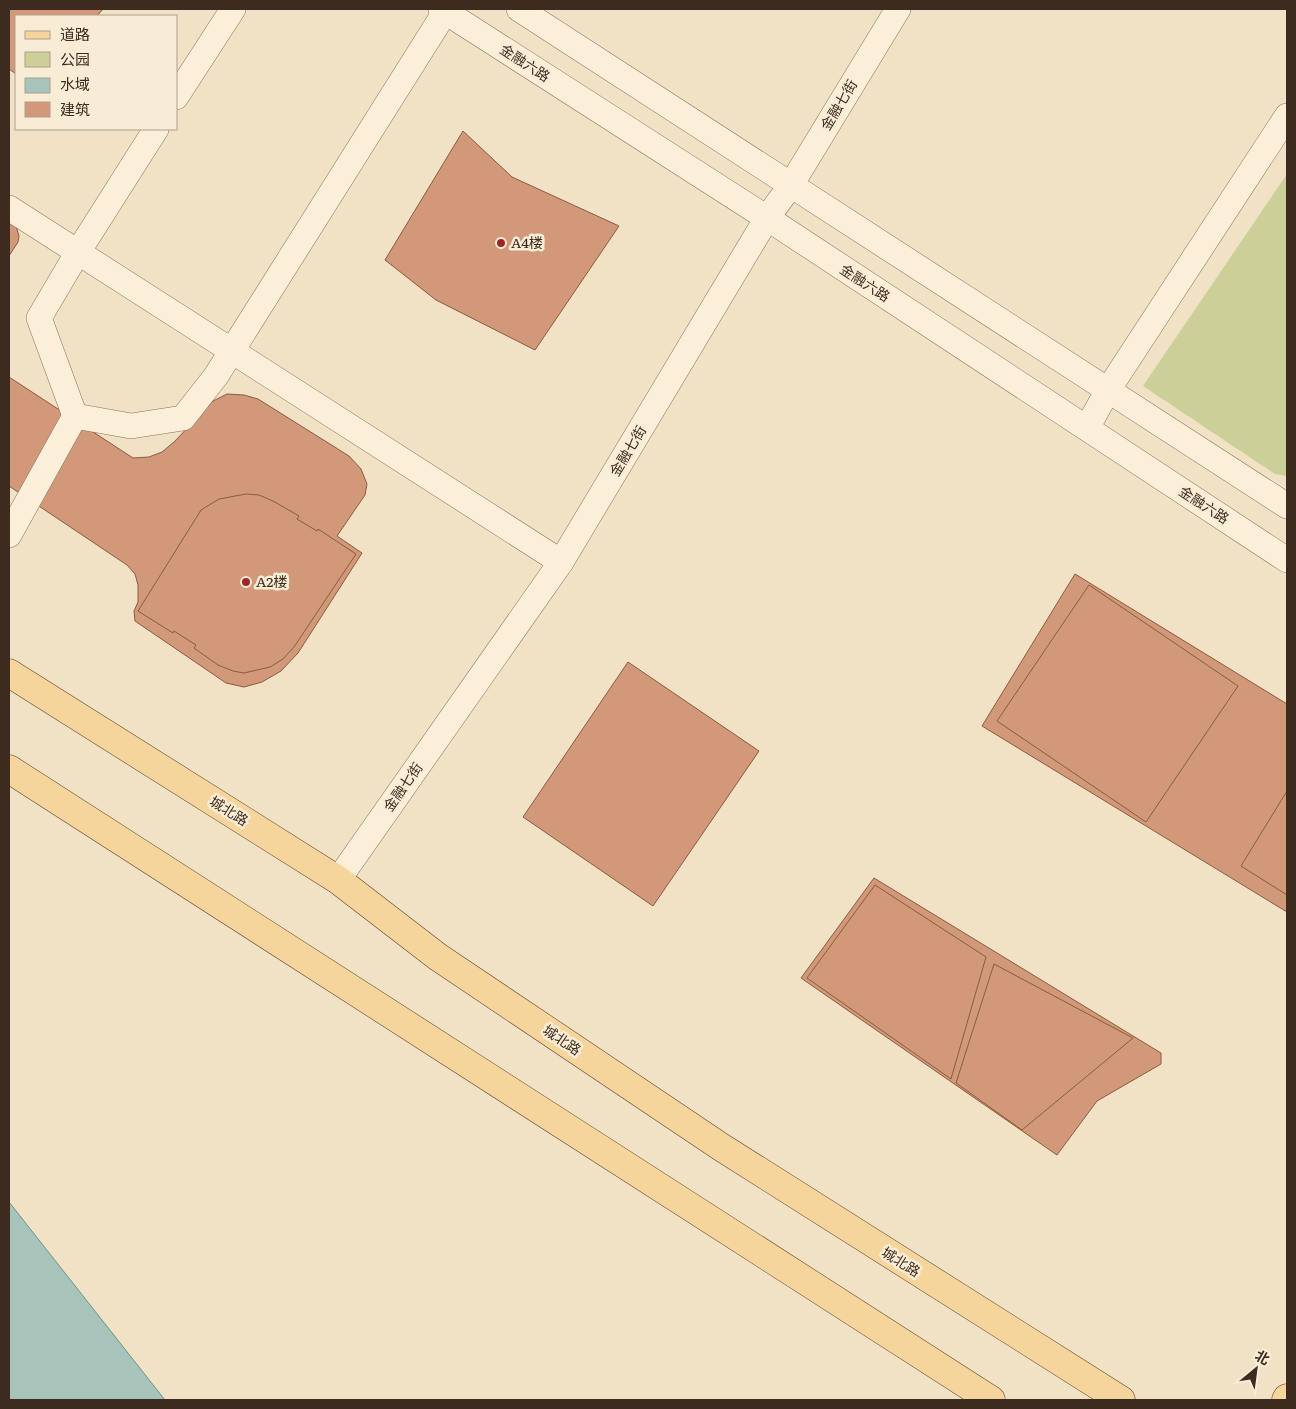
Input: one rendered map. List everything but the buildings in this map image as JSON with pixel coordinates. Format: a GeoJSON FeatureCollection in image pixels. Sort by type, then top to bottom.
{"type":"FeatureCollection","features":[{"type":"Feature","properties":{"kind":"main road","name":"城北路"},"geometry":{"type":"LineString","coordinates":[[9,673],[338,880],[438,956],[721,1148],[1121,1400]]}},
{"type":"Feature","properties":{"kind":"main road"},"geometry":{"type":"LineString","coordinates":[[9,769],[991,1400]]}},
{"type":"Feature","properties":{"kind":"street"},"geometry":{"type":"LineString","coordinates":[[178,95],[233,9]]}},
{"type":"Feature","properties":{"kind":"street"},"geometry":{"type":"LineString","coordinates":[[518,9],[1287,506]]}},
{"type":"Feature","properties":{"kind":"street","name":"金融七街"},"geometry":{"type":"LineString","coordinates":[[338,880],[560,562],[767,218],[791,185],[898,9]]}},
{"type":"Feature","properties":{"kind":"street"},"geometry":{"type":"LineString","coordinates":[[75,416],[131,426],[183,418],[216,376],[232,351],[444,10]]}},
{"type":"Feature","properties":{"kind":"street","name":"金融六路"},"geometry":{"type":"LineString","coordinates":[[444,10],[767,218],[1087,428],[1285,554]]}},
{"type":"Feature","properties":{"kind":"street"},"geometry":{"type":"LineString","coordinates":[[1087,428],[1108,390],[1287,116]]}},
{"type":"Feature","properties":{"kind":"street"},"geometry":{"type":"LineString","coordinates":[[9,535],[75,416],[39,318],[78,252],[155,130]]}},
{"type":"Feature","properties":{"kind":"street"},"geometry":{"type":"LineString","coordinates":[[9,208],[560,562]]}},
{"type":"Feature","properties":{"kind":"green space"},"geometry":{"type":"Polygon","coordinates":[[[1287,174],[1287,476],[1275,474],[1143,386],[1287,174]]]}},
{"type":"Feature","properties":{"kind":"water"},"geometry":{"type":"Polygon","coordinates":[[[9,1202],[165,1400],[9,1400],[9,1202]]]}},
{"type":"Feature","properties":{"kind":"place","name":"A4楼"},"geometry":{"type":"Point","coordinates":[501,243]}},
{"type":"Feature","properties":{"kind":"place","name":"A2楼"},"geometry":{"type":"Point","coordinates":[246,582]}}]}
